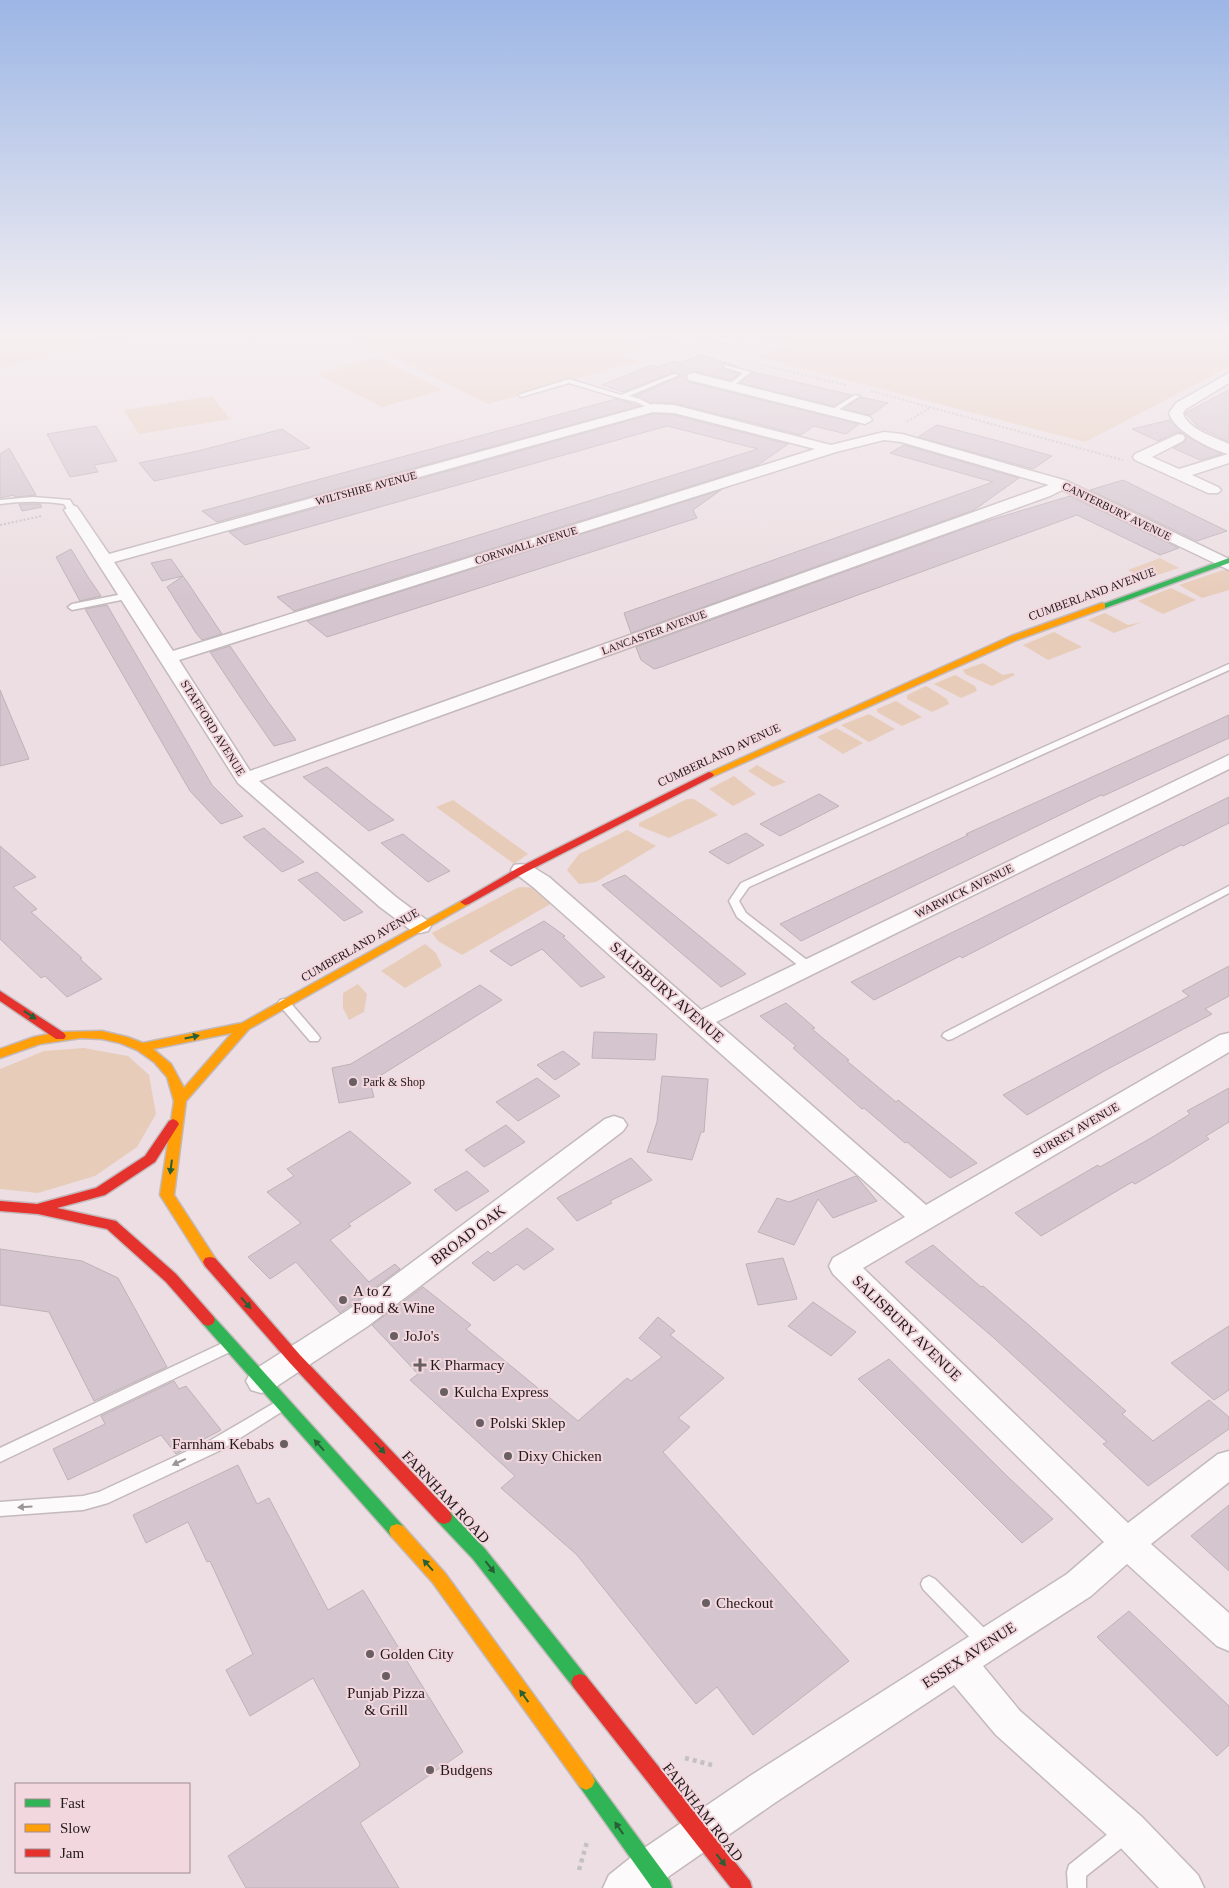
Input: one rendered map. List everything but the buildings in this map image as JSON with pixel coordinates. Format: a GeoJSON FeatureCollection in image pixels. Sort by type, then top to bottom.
{"type":"FeatureCollection","features":[{"type":"Feature","properties":{"kind":"main road","name":"CUMBERLAND AVENUE"},"geometry":{"type":"LineString","coordinates":[[145,1047],[244,1026],[522,870],[691,782],[1014,638],[1227,562]]}},
{"type":"Feature","properties":{"kind":"main road"},"geometry":{"type":"LineString","coordinates":[[0,995],[60,1036]]}},
{"type":"Feature","properties":{"kind":"main road","name":"CUMBERLAND AVENUE"},"geometry":{"type":"LineString","coordinates":[[180,1100],[244,1026]]}},
{"type":"Feature","properties":{"kind":"main road","name":"FARNHAM ROAD"},"geometry":{"type":"LineString","coordinates":[[0,1054],[14,1047],[60,1036],[91,1034],[120,1038],[145,1047],[170,1070],[180,1100],[167,1195],[209,1261],[295,1359],[479,1554],[743,1888]]}},
{"type":"Feature","properties":{"kind":"main road","name":"FARNHAM ROAD"},"geometry":{"type":"LineString","coordinates":[[38,1208],[100,1192],[150,1159],[177,1118]]}},
{"type":"Feature","properties":{"kind":"main road","name":"FARNHAM ROAD"},"geometry":{"type":"LineString","coordinates":[[0,1206],[38,1208],[111,1225],[171,1278],[261,1381],[439,1578],[644,1881]]}},
{"type":"Feature","properties":{"kind":"street","name":"WILTSHIRE AVENUE"},"geometry":{"type":"LineString","coordinates":[[104,560],[609,420]]}},
{"type":"Feature","properties":{"kind":"street","name":"WILTSHIRE AVENUE"},"geometry":{"type":"LineString","coordinates":[[719,420],[831,450]]}},
{"type":"Feature","properties":{"kind":"street"},"geometry":{"type":"LineString","coordinates":[[743,426],[752,420]]}},
{"type":"Feature","properties":{"kind":"street"},"geometry":{"type":"LineString","coordinates":[[1178,420],[1191,431],[1229,450]]}},
{"type":"Feature","properties":{"kind":"street","name":"CORNWALL AVENUE"},"geometry":{"type":"LineString","coordinates":[[169,658],[831,450],[884,436]]}},
{"type":"Feature","properties":{"kind":"street","name":"CANTERBURY AVENUE"},"geometry":{"type":"LineString","coordinates":[[884,436],[902,438],[1062,484],[1227,562]]}},
{"type":"Feature","properties":{"kind":"street"},"geometry":{"type":"LineString","coordinates":[[1178,438],[1140,457],[1214,490]]}},
{"type":"Feature","properties":{"kind":"street"},"geometry":{"type":"LineString","coordinates":[[1180,474],[1229,458]]}},
{"type":"Feature","properties":{"kind":"street","name":"LANCASTER AVENUE"},"geometry":{"type":"LineString","coordinates":[[245,779],[1045,493],[1062,484]]}},
{"type":"Feature","properties":{"kind":"street","name":"STAFFORD AVENUE"},"geometry":{"type":"LineString","coordinates":[[72,510],[169,658],[245,779],[388,902],[420,926]]}},
{"type":"Feature","properties":{"kind":"street","name":"WARWICK AVENUE"},"geometry":{"type":"LineString","coordinates":[[700,1020],[1229,761]]}},
{"type":"Feature","properties":{"kind":"street","name":"SALISBURY AVENUE"},"geometry":{"type":"LineString","coordinates":[[522,870],[541,882],[924,1218],[843,1266],[1127,1543],[1229,1635]]}},
{"type":"Feature","properties":{"kind":"street","name":"SURREY AVENUE"},"geometry":{"type":"LineString","coordinates":[[924,1218],[1229,1041]]}},
{"type":"Feature","properties":{"kind":"street","name":"BROAD OAK"},"geometry":{"type":"LineString","coordinates":[[261,1381],[358,1318],[614,1125]]}},
{"type":"Feature","properties":{"kind":"street","name":"ESSEX AVENUE"},"geometry":{"type":"LineString","coordinates":[[644,1881],[699,1832],[987,1643],[1079,1585],[1127,1543],[1229,1464]]}},
{"type":"Feature","properties":{"kind":"street"},"geometry":{"type":"LineString","coordinates":[[958,1662],[1008,1723],[1129,1830],[1185,1888]]}},
{"type":"Feature","properties":{"kind":"lane"},"geometry":{"type":"LineString","coordinates":[[0,502],[28,497],[46,498],[67,502],[72,510]]}},
{"type":"Feature","properties":{"kind":"lane"},"geometry":{"type":"LineString","coordinates":[[72,607],[128,596]]}},
{"type":"Feature","properties":{"kind":"lane"},"geometry":{"type":"LineString","coordinates":[[808,967],[740,915],[734,901],[744,886],[1229,667]]}},
{"type":"Feature","properties":{"kind":"lane"},"geometry":{"type":"LineString","coordinates":[[948,1036],[1229,889]]}},
{"type":"Feature","properties":{"kind":"lane"},"geometry":{"type":"LineString","coordinates":[[284,1003],[314,1038]]}},
{"type":"Feature","properties":{"kind":"lane"},"geometry":{"type":"LineString","coordinates":[[0,1455],[230,1346]]}},
{"type":"Feature","properties":{"kind":"lane"},"geometry":{"type":"LineString","coordinates":[[0,1509],[83,1503],[102,1498],[216,1445],[282,1404]]}},
{"type":"Feature","properties":{"kind":"lane"},"geometry":{"type":"LineString","coordinates":[[929,1584],[987,1643]]}},
{"type":"Feature","properties":{"kind":"lane"},"geometry":{"type":"LineString","coordinates":[[1077,1888],[1076,1872],[1129,1830]]}},
{"type":"Feature","properties":{"kind":"path"},"geometry":{"type":"LineString","coordinates":[[978,420],[1123,460]]}},
{"type":"Feature","properties":{"kind":"path"},"geometry":{"type":"LineString","coordinates":[[0,525],[72,510]]}},
{"type":"Feature","properties":{"kind":"path"},"geometry":{"type":"LineString","coordinates":[[684,1758],[712,1765]]}},
{"type":"Feature","properties":{"kind":"path"},"geometry":{"type":"LineString","coordinates":[[579,1870],[587,1840]]}},
{"type":"Feature","properties":{"kind":"shaded area"},"geometry":{"type":"Polygon","coordinates":[[[130,420],[223,420],[139,434],[130,420]]]}},
{"type":"Feature","properties":{"kind":"shaded area"},"geometry":{"type":"Polygon","coordinates":[[[1001,420],[1127,420],[1085,442],[1001,420]]]}},
{"type":"Feature","properties":{"kind":"shaded area"},"geometry":{"type":"Polygon","coordinates":[[[1160,558],[1179,568],[1145,579],[1128,570],[1160,558]]]}},
{"type":"Feature","properties":{"kind":"shaded area"},"geometry":{"type":"Polygon","coordinates":[[[1223,570],[1229,570],[1229,590],[1202,598],[1179,585],[1223,570]]]}},
{"type":"Feature","properties":{"kind":"shaded area"},"geometry":{"type":"Polygon","coordinates":[[[1171,588],[1196,600],[1163,614],[1138,601],[1171,588]]]}},
{"type":"Feature","properties":{"kind":"shaded area"},"geometry":{"type":"Polygon","coordinates":[[[1105,613],[1128,625],[1142,622],[1114,633],[1088,620],[1105,613]]]}},
{"type":"Feature","properties":{"kind":"shaded area"},"geometry":{"type":"Polygon","coordinates":[[[1054,632],[1082,647],[1048,660],[1023,645],[1054,632]]]}},
{"type":"Feature","properties":{"kind":"shaded area"},"geometry":{"type":"Polygon","coordinates":[[[983,663],[1003,675],[1013,673],[1015,675],[992,686],[965,674],[963,670],[983,663]]]}},
{"type":"Feature","properties":{"kind":"shaded area"},"geometry":{"type":"Polygon","coordinates":[[[955,675],[975,686],[977,691],[961,698],[934,684],[955,675]]]}},
{"type":"Feature","properties":{"kind":"shaded area"},"geometry":{"type":"Polygon","coordinates":[[[926,686],[947,699],[949,704],[932,712],[907,699],[907,695],[926,686]]]}},
{"type":"Feature","properties":{"kind":"shaded area"},"geometry":{"type":"Polygon","coordinates":[[[896,701],[922,717],[902,726],[877,712],[877,709],[896,701]]]}},
{"type":"Feature","properties":{"kind":"shaded area"},"geometry":{"type":"Polygon","coordinates":[[[869,714],[895,729],[869,742],[841,725],[869,714]]]}},
{"type":"Feature","properties":{"kind":"shaded area"},"geometry":{"type":"Polygon","coordinates":[[[836,728],[863,743],[843,754],[817,737],[836,728]]]}},
{"type":"Feature","properties":{"kind":"shaded area"},"geometry":{"type":"Polygon","coordinates":[[[757,765],[786,782],[773,787],[748,771],[757,765]]]}},
{"type":"Feature","properties":{"kind":"shaded area"},"geometry":{"type":"Polygon","coordinates":[[[734,776],[756,794],[733,806],[709,789],[734,776]]]}},
{"type":"Feature","properties":{"kind":"shaded area"},"geometry":{"type":"Polygon","coordinates":[[[687,799],[694,799],[718,815],[669,838],[639,826],[639,823],[687,799]]]}},
{"type":"Feature","properties":{"kind":"shaded area"},"geometry":{"type":"Polygon","coordinates":[[[453,800],[528,854],[514,864],[436,807],[453,800]]]}},
{"type":"Feature","properties":{"kind":"shaded area"},"geometry":{"type":"Polygon","coordinates":[[[627,830],[656,846],[596,882],[579,884],[567,870],[579,854],[627,830]]]}},
{"type":"Feature","properties":{"kind":"shaded area"},"geometry":{"type":"Polygon","coordinates":[[[519,887],[541,888],[554,902],[462,955],[438,941],[432,933],[519,887]]]}},
{"type":"Feature","properties":{"kind":"shaded area"},"geometry":{"type":"Polygon","coordinates":[[[425,944],[436,953],[442,966],[405,988],[381,971],[425,944]]]}},
{"type":"Feature","properties":{"kind":"shaded area"},"geometry":{"type":"Polygon","coordinates":[[[358,984],[367,994],[364,1012],[349,1020],[343,1008],[343,993],[358,984]]]}},
{"type":"Feature","properties":{"kind":"shaded area"},"geometry":{"type":"Polygon","coordinates":[[[84,1048],[128,1056],[149,1075],[156,1114],[137,1147],[95,1176],[38,1193],[0,1189],[0,1069],[44,1051],[84,1048]]]}},
{"type":"Feature","properties":{"kind":"traffic: fast"},"geometry":{"type":"LineString","coordinates":[[1102,606],[1229,560]]}},
{"type":"Feature","properties":{"kind":"traffic: fast"},"geometry":{"type":"LineString","coordinates":[[208,1320],[397,1531]]}},
{"type":"Feature","properties":{"kind":"traffic: fast"},"geometry":{"type":"LineString","coordinates":[[444,1517],[479,1554],[580,1682]]}},
{"type":"Feature","properties":{"kind":"traffic: fast"},"geometry":{"type":"LineString","coordinates":[[586,1781],[663,1888]]}},
{"type":"Feature","properties":{"kind":"traffic: slow"},"geometry":{"type":"LineString","coordinates":[[709,775],[1014,638],[1102,606]]}},
{"type":"Feature","properties":{"kind":"traffic: slow"},"geometry":{"type":"LineString","coordinates":[[145,1047],[245,1026],[465,902]]}},
{"type":"Feature","properties":{"kind":"traffic: slow"},"geometry":{"type":"LineString","coordinates":[[180,1100],[245,1026]]}},
{"type":"Feature","properties":{"kind":"traffic: slow"},"geometry":{"type":"LineString","coordinates":[[0,1054],[38,1040],[81,1034],[102,1035],[122,1039],[141,1047],[158,1059],[170,1072],[176,1083],[180,1101],[167,1195],[210,1262]]}},
{"type":"Feature","properties":{"kind":"traffic: slow"},"geometry":{"type":"LineString","coordinates":[[397,1531],[439,1578],[586,1781]]}},
{"type":"Feature","properties":{"kind":"traffic: jam"},"geometry":{"type":"LineString","coordinates":[[465,902],[522,870],[709,775]]}},
{"type":"Feature","properties":{"kind":"traffic: jam"},"geometry":{"type":"LineString","coordinates":[[0,995],[60,1036]]}},
{"type":"Feature","properties":{"kind":"traffic: jam"},"geometry":{"type":"LineString","coordinates":[[42,1207],[100,1192],[150,1159],[173,1124]]}},
{"type":"Feature","properties":{"kind":"traffic: jam"},"geometry":{"type":"LineString","coordinates":[[0,1206],[38,1209],[111,1225],[171,1278],[208,1320]]}},
{"type":"Feature","properties":{"kind":"traffic: jam"},"geometry":{"type":"LineString","coordinates":[[210,1262],[295,1359],[444,1517]]}},
{"type":"Feature","properties":{"kind":"traffic: jam"},"geometry":{"type":"LineString","coordinates":[[580,1682],[743,1888]]}},
{"type":"Feature","properties":{"kind":"place","name":"Park & Shop"},"geometry":{"type":"Point","coordinates":[353,1082]}},
{"type":"Feature","properties":{"kind":"place","name":"A to Z Food & Wine"},"geometry":{"type":"Point","coordinates":[343,1300]}},
{"type":"Feature","properties":{"kind":"place","name":"JoJo's"},"geometry":{"type":"Point","coordinates":[394,1336]}},
{"type":"Feature","properties":{"kind":"place","name":"K Pharmacy"},"geometry":{"type":"Point","coordinates":[420,1365]}},
{"type":"Feature","properties":{"kind":"place","name":"Kulcha Express"},"geometry":{"type":"Point","coordinates":[444,1392]}},
{"type":"Feature","properties":{"kind":"place","name":"Polski Sklep"},"geometry":{"type":"Point","coordinates":[480,1423]}},
{"type":"Feature","properties":{"kind":"place","name":"Farnham Kebabs"},"geometry":{"type":"Point","coordinates":[284,1444]}},
{"type":"Feature","properties":{"kind":"place","name":"Dixy Chicken"},"geometry":{"type":"Point","coordinates":[508,1456]}},
{"type":"Feature","properties":{"kind":"place","name":"Checkout"},"geometry":{"type":"Point","coordinates":[706,1603]}},
{"type":"Feature","properties":{"kind":"place","name":"Golden City"},"geometry":{"type":"Point","coordinates":[370,1654]}},
{"type":"Feature","properties":{"kind":"place","name":"Punjab Pizza & Grill"},"geometry":{"type":"Point","coordinates":[386,1676]}},
{"type":"Feature","properties":{"kind":"place","name":"Budgens"},"geometry":{"type":"Point","coordinates":[430,1770]}}]}
